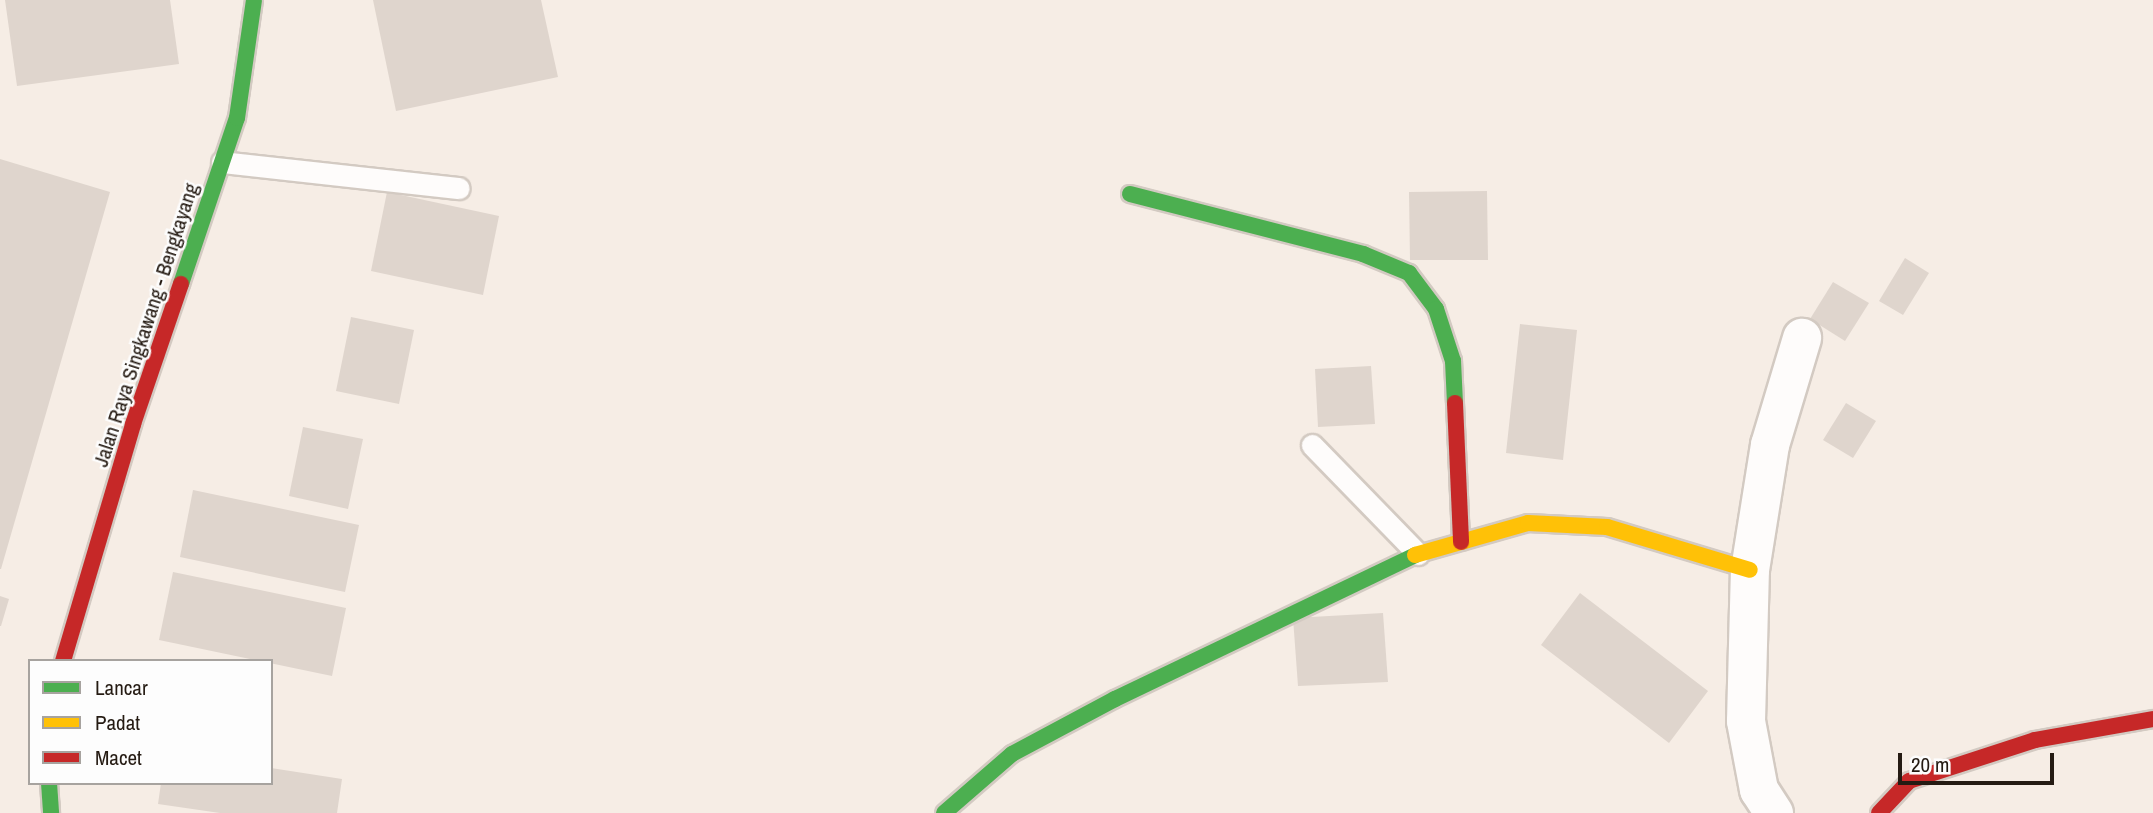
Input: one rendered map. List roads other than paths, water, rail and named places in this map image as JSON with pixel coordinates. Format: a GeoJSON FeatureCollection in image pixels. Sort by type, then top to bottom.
{"type":"FeatureCollection","features":[{"type":"Feature","properties":{"kind":"street","name":"Jalan Raya Singkawang - Bengkayang"},"geometry":{"type":"LineString","coordinates":[[64,659],[133,424],[237,118],[254,0]]}},
{"type":"Feature","properties":{"kind":"street"},"geometry":{"type":"LineString","coordinates":[[1130,194],[1363,254],[1409,273],[1436,309],[1453,361],[1461,542]]}},
{"type":"Feature","properties":{"kind":"street"},"geometry":{"type":"LineString","coordinates":[[1774,813],[1759,790],[1745,721],[1750,570],[1770,445],[1802,338]]}},
{"type":"Feature","properties":{"kind":"street"},"geometry":{"type":"LineString","coordinates":[[944,813],[1012,754],[1115,699],[1418,554],[1528,523],[1607,527],[1750,570]]}},
{"type":"Feature","properties":{"kind":"street"},"geometry":{"type":"LineString","coordinates":[[1879,813],[1909,781],[2035,740],[2153,719]]}},
{"type":"Feature","properties":{"kind":"street"},"geometry":{"type":"LineString","coordinates":[[49,785],[51,813]]}},
{"type":"Feature","properties":{"kind":"lane"},"geometry":{"type":"LineString","coordinates":[[222,162],[459,188]]}},
{"type":"Feature","properties":{"kind":"lane"},"geometry":{"type":"LineString","coordinates":[[1312,445],[1418,554]]}}]}
